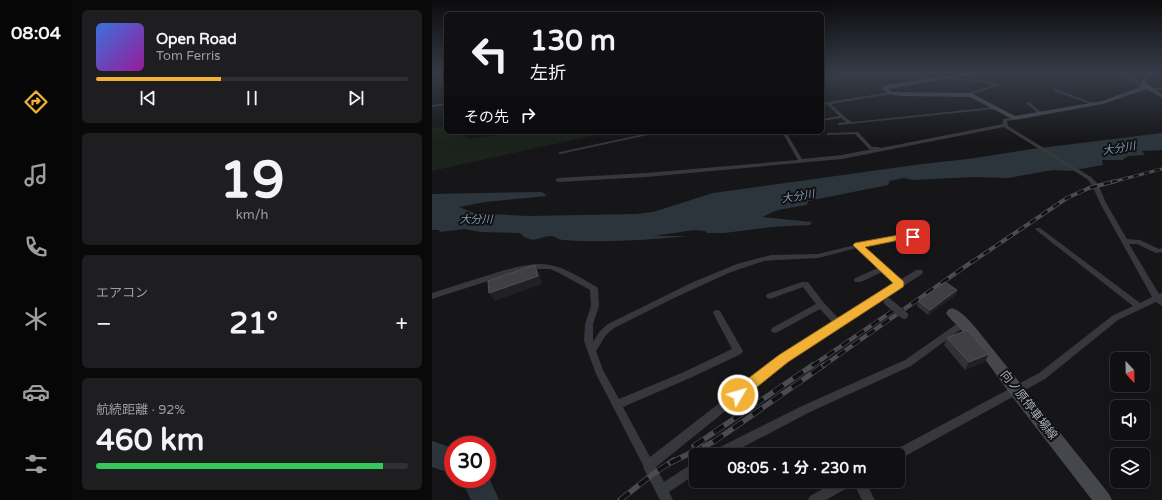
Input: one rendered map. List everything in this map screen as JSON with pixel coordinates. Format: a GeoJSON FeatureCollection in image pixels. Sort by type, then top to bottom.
{"type":"FeatureCollection","features":[{"type":"Feature","properties":{"kind":"main road"},"geometry":{"type":"LineString","coordinates":[[972,95],[1014,118],[1094,104],[1125,95]]}},
{"type":"Feature","properties":{"kind":"main road","name":"向ノ原停車場線"},"geometry":{"type":"LineString","coordinates":[[952,313],[964,323],[978,339],[1016,390],[1103,500]]}},
{"type":"Feature","properties":{"kind":"street"},"geometry":{"type":"LineString","coordinates":[[824,104],[878,95]]}},
{"type":"Feature","properties":{"kind":"street"},"geometry":{"type":"LineString","coordinates":[[1070,95],[1094,104]]}},
{"type":"Feature","properties":{"kind":"street"},"geometry":{"type":"LineString","coordinates":[[1028,103],[1040,113]]}},
{"type":"Feature","properties":{"kind":"street"},"geometry":{"type":"LineString","coordinates":[[432,106],[444,104]]}},
{"type":"Feature","properties":{"kind":"street"},"geometry":{"type":"LineString","coordinates":[[829,104],[848,122],[852,123]]}},
{"type":"Feature","properties":{"kind":"street"},"geometry":{"type":"LineString","coordinates":[[840,124],[994,108]]}},
{"type":"Feature","properties":{"kind":"street"},"geometry":{"type":"LineString","coordinates":[[824,120],[842,117]]}},
{"type":"Feature","properties":{"kind":"street"},"geometry":{"type":"LineString","coordinates":[[905,451],[1050,371],[1115,318],[1139,306],[1160,299],[1124,241],[1095,184],[1082,173],[1008,127],[1005,120],[1014,118]]}},
{"type":"Feature","properties":{"kind":"street"},"geometry":{"type":"LineString","coordinates":[[558,180],[646,175],[842,157],[1008,127]]}},
{"type":"Feature","properties":{"kind":"street"},"geometry":{"type":"LineString","coordinates":[[829,134],[856,133],[871,148],[885,149]]}},
{"type":"Feature","properties":{"kind":"street"},"geometry":{"type":"LineString","coordinates":[[560,153],[650,134]]}},
{"type":"Feature","properties":{"kind":"street"},"geometry":{"type":"LineString","coordinates":[[785,134],[801,161]]}},
{"type":"Feature","properties":{"kind":"street"},"geometry":{"type":"LineString","coordinates":[[1038,229],[1139,306]]}},
{"type":"Feature","properties":{"kind":"street"},"geometry":{"type":"LineString","coordinates":[[592,350],[603,333],[611,326],[725,271],[763,259],[781,256],[802,258],[899,237],[925,238]]}},
{"type":"Feature","properties":{"kind":"street"},"geometry":{"type":"LineString","coordinates":[[1124,241],[1138,242],[1158,251],[1162,250]]}},
{"type":"Feature","properties":{"kind":"street"},"geometry":{"type":"LineString","coordinates":[[858,245],[899,284]]}},
{"type":"Feature","properties":{"kind":"street"},"geometry":{"type":"LineString","coordinates":[[432,296],[521,269],[538,266],[550,266],[594,289],[595,306],[589,324],[588,341],[599,371],[616,405],[664,495],[689,473]]}},
{"type":"Feature","properties":{"kind":"street"},"geometry":{"type":"LineString","coordinates":[[858,280],[883,269]]}},
{"type":"Feature","properties":{"kind":"street"},"geometry":{"type":"LineString","coordinates":[[648,466],[783,359],[919,272]]}},
{"type":"Feature","properties":{"kind":"street"},"geometry":{"type":"LineString","coordinates":[[770,296],[805,284],[821,305],[838,323]]}},
{"type":"Feature","properties":{"kind":"street"},"geometry":{"type":"LineString","coordinates":[[888,302],[904,314]]}},
{"type":"Feature","properties":{"kind":"street"},"geometry":{"type":"LineString","coordinates":[[775,330],[821,305]]}},
{"type":"Feature","properties":{"kind":"street"},"geometry":{"type":"LineString","coordinates":[[616,405],[687,375],[738,351],[717,313]]}},
{"type":"Feature","properties":{"kind":"street"},"geometry":{"type":"LineString","coordinates":[[730,448],[806,409],[908,363],[964,323]]}},
{"type":"Feature","properties":{"kind":"street"},"geometry":{"type":"LineString","coordinates":[[814,500],[836,488]]}},
{"type":"Feature","properties":{"kind":"street"},"geometry":{"type":"LineString","coordinates":[[862,488],[869,500]]}},
{"type":"Feature","properties":{"kind":"shaded area"},"geometry":{"type":"Polygon","coordinates":[[[444,126],[444,134],[461,134],[469,139],[510,134],[600,134],[432,171],[432,128],[444,126]]]}},
{"type":"Feature","properties":{"kind":"water","name":"大分川"},"geometry":{"type":"Polygon","coordinates":[[[1162,133],[1162,150],[1142,151],[1145,155],[1128,156],[1122,160],[1102,160],[1103,165],[1069,171],[1053,170],[1008,178],[973,177],[913,180],[904,178],[890,181],[888,185],[808,201],[807,205],[778,210],[762,217],[812,222],[810,225],[771,227],[724,233],[707,233],[705,231],[694,230],[654,236],[689,236],[610,241],[560,240],[552,236],[532,240],[520,233],[480,232],[465,229],[440,232],[439,230],[432,230],[432,194],[542,192],[547,196],[485,202],[459,207],[474,213],[528,216],[636,214],[653,212],[713,193],[1032,149],[1162,133]]]}},
{"type":"Feature","properties":{"kind":"building"},"geometry":{"type":"Polygon","coordinates":[[[535,265],[538,276],[489,293],[488,281],[535,265]]]}},
{"type":"Feature","properties":{"kind":"building"},"geometry":{"type":"Polygon","coordinates":[[[945,282],[957,290],[930,310],[918,301],[945,282]]]}},
{"type":"Feature","properties":{"kind":"building"},"geometry":{"type":"Polygon","coordinates":[[[967,330],[989,354],[969,362],[947,338],[967,330]]]}},
{"type":"Feature","properties":{"kind":"waterway"},"geometry":{"type":"LineString","coordinates":[[432,454],[444,458]]}},
{"type":"Feature","properties":{"kind":"waterway"},"geometry":{"type":"LineString","coordinates":[[480,488],[485,500]]}},
{"type":"Feature","properties":{"kind":"railway"},"geometry":{"type":"LineString","coordinates":[[1112,182],[1162,169]]}},
{"type":"Feature","properties":{"kind":"railway"},"geometry":{"type":"LineString","coordinates":[[972,262],[1067,198],[1089,188],[1116,181]]}},
{"type":"Feature","properties":{"kind":"railway"},"geometry":{"type":"LineString","coordinates":[[823,366],[973,261]]}},
{"type":"Feature","properties":{"kind":"railway"},"geometry":{"type":"LineString","coordinates":[[812,366],[894,310]]}},
{"type":"Feature","properties":{"kind":"railway"},"geometry":{"type":"LineString","coordinates":[[694,446],[813,365]]}},
{"type":"Feature","properties":{"kind":"railway"},"geometry":{"type":"LineString","coordinates":[[670,463],[715,441],[824,365]]}},
{"type":"Feature","properties":{"kind":"railway"},"geometry":{"type":"LineString","coordinates":[[620,500],[653,474],[674,460]]}},
{"type":"Feature","properties":{"kind":"route"},"geometry":{"type":"LineString","coordinates":[[738,395],[783,359],[899,284],[858,245],[899,237],[913,237]]}}]}
